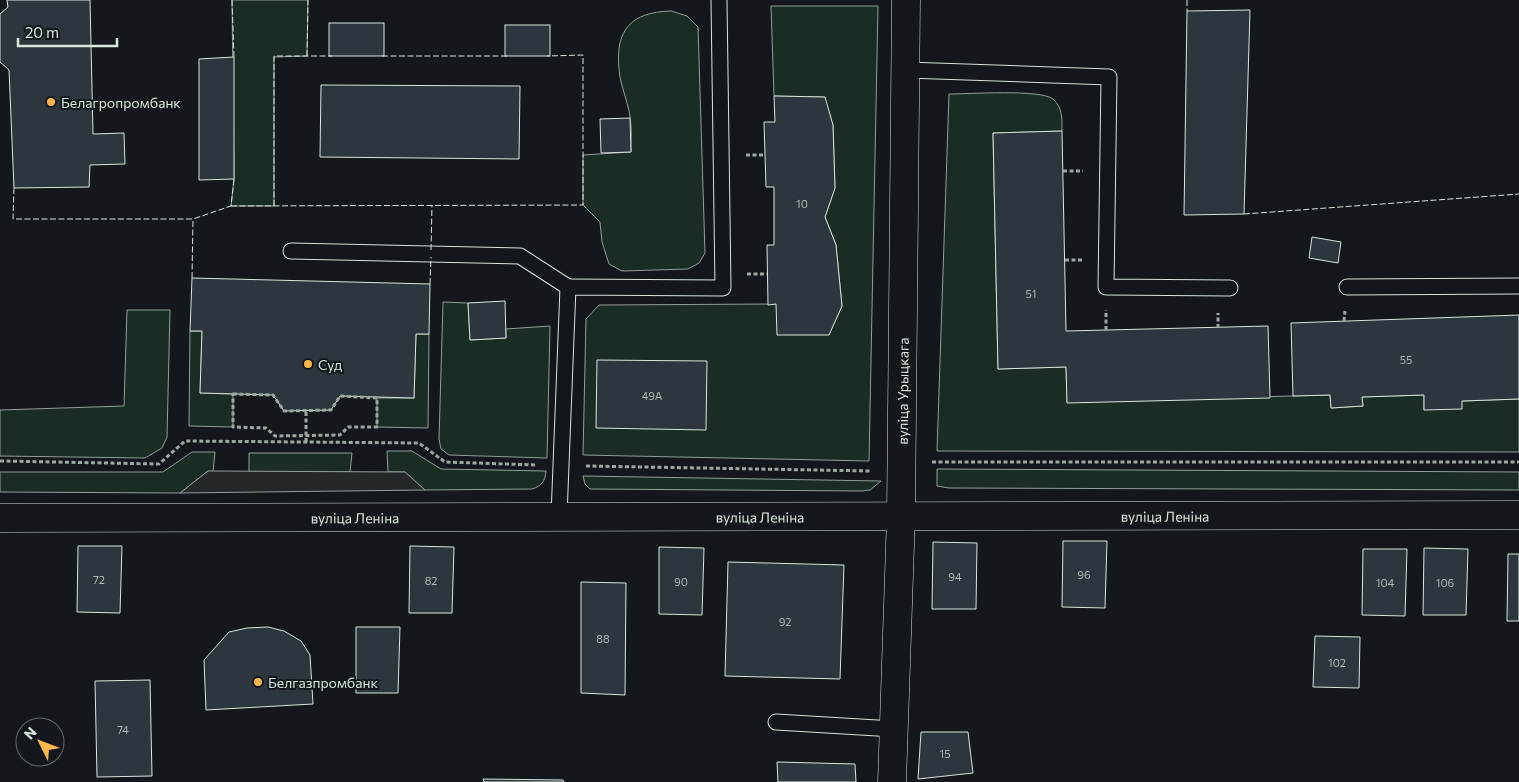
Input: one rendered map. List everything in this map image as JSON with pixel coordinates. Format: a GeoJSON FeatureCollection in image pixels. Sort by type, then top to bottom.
{"type":"FeatureCollection","features":[{"type":"Feature","properties":{"kind":"street","name":"вуліца Урыцкага"},"geometry":{"type":"LineString","coordinates":[[892,782],[901,516],[906,0]]}},
{"type":"Feature","properties":{"kind":"street","name":"вуліца Леніна"},"geometry":{"type":"LineString","coordinates":[[0,518],[1519,515]]}},
{"type":"Feature","properties":{"kind":"lane"},"geometry":{"type":"LineString","coordinates":[[291,251],[520,256],[568,287],[723,288],[719,0]]}},
{"type":"Feature","properties":{"kind":"lane"},"geometry":{"type":"LineString","coordinates":[[906,70],[1109,77],[1106,287],[1230,288]]}},
{"type":"Feature","properties":{"kind":"lane"},"geometry":{"type":"LineString","coordinates":[[1347,287],[1519,286]]}},
{"type":"Feature","properties":{"kind":"lane"},"geometry":{"type":"LineString","coordinates":[[559,516],[568,287]]}},
{"type":"Feature","properties":{"kind":"lane"},"geometry":{"type":"LineString","coordinates":[[776,722],[894,729]]}},
{"type":"Feature","properties":{"kind":"path"},"geometry":{"type":"LineString","coordinates":[[233,394],[272,395],[284,411],[306,410],[331,410],[340,396],[377,398],[377,428],[348,427],[340,435],[274,436],[266,428],[233,427],[233,394]]}},
{"type":"Feature","properties":{"kind":"path"},"geometry":{"type":"LineString","coordinates":[[306,410],[306,442]]}},
{"type":"Feature","properties":{"kind":"path"},"geometry":{"type":"LineString","coordinates":[[0,461],[159,464],[186,441],[419,443],[445,462],[901,472],[936,461],[1519,462]]}},
{"type":"Feature","properties":{"kind":"green space"},"geometry":{"type":"Polygon","coordinates":[[[232,0],[308,0],[307,56],[274,57],[274,206],[231,206],[234,179],[232,0]]]}},
{"type":"Feature","properties":{"kind":"green space"},"geometry":{"type":"Polygon","coordinates":[[[771,6],[878,6],[869,461],[583,455],[586,319],[599,305],[776,304],[829,334],[842,306],[836,245],[825,217],[835,188],[833,125],[824,97],[774,96],[771,6]]]}},
{"type":"Feature","properties":{"kind":"green space"},"geometry":{"type":"Polygon","coordinates":[[[671,11],[687,16],[698,27],[705,253],[699,263],[688,269],[622,271],[609,264],[602,242],[600,222],[583,205],[583,155],[631,152],[631,121],[619,69],[618,55],[620,43],[623,33],[636,19],[657,12],[671,11]]]}},
{"type":"Feature","properties":{"kind":"green space"},"geometry":{"type":"Polygon","coordinates":[[[1020,93],[1046,96],[1056,102],[1061,114],[1062,131],[993,133],[998,369],[1066,367],[1067,402],[1330,395],[1331,408],[1363,406],[1362,397],[1424,395],[1424,410],[1462,401],[1519,399],[1519,452],[937,451],[949,94],[1020,93]]]}},
{"type":"Feature","properties":{"kind":"green space"},"geometry":{"type":"Polygon","coordinates":[[[443,302],[468,303],[470,340],[506,338],[506,329],[550,326],[547,458],[449,455],[441,449],[439,439],[443,302]]]}},
{"type":"Feature","properties":{"kind":"green space"},"geometry":{"type":"Polygon","coordinates":[[[127,310],[170,310],[167,437],[162,448],[145,458],[0,456],[0,410],[124,406],[127,310]]]}},
{"type":"Feature","properties":{"kind":"green space"},"geometry":{"type":"Polygon","coordinates":[[[190,331],[202,331],[200,393],[233,394],[233,427],[189,426],[190,331]]]}},
{"type":"Feature","properties":{"kind":"green space"},"geometry":{"type":"Polygon","coordinates":[[[416,334],[429,334],[428,428],[377,427],[377,398],[414,398],[416,334]]]}},
{"type":"Feature","properties":{"kind":"green space"},"geometry":{"type":"Polygon","coordinates":[[[387,451],[412,451],[441,469],[546,471],[546,475],[541,485],[532,489],[425,490],[405,472],[388,472],[387,451]]]}},
{"type":"Feature","properties":{"kind":"green space"},"geometry":{"type":"Polygon","coordinates":[[[192,452],[215,452],[213,472],[208,471],[180,493],[0,492],[0,472],[163,472],[192,452]]]}},
{"type":"Feature","properties":{"kind":"green space"},"geometry":{"type":"Polygon","coordinates":[[[249,453],[352,453],[350,472],[249,472],[249,453]]]}},
{"type":"Feature","properties":{"kind":"green space"},"geometry":{"type":"Polygon","coordinates":[[[937,469],[1519,472],[1519,490],[949,488],[937,486],[937,469]]]}},
{"type":"Feature","properties":{"kind":"green space"},"geometry":{"type":"Polygon","coordinates":[[[583,476],[881,481],[870,490],[862,491],[590,489],[585,484],[583,476]]]}},
{"type":"Feature","properties":{"kind":"shaded area"},"geometry":{"type":"Polygon","coordinates":[[[208,471],[405,472],[425,490],[180,493],[208,471]]]}},
{"type":"Feature","properties":{"kind":"building","name":"Белагропромбанк"},"geometry":{"type":"Polygon","coordinates":[[[7,0],[90,0],[93,134],[124,133],[125,164],[90,165],[89,187],[14,188],[9,70],[0,62],[0,14],[8,7],[7,0]]]}},
{"type":"Feature","properties":{"kind":"building"},"geometry":{"type":"Polygon","coordinates":[[[1250,10],[1244,214],[1184,215],[1187,11],[1250,10]]]}},
{"type":"Feature","properties":{"kind":"building"},"geometry":{"type":"Polygon","coordinates":[[[329,23],[384,23],[384,56],[329,56],[329,23]]]}},
{"type":"Feature","properties":{"kind":"building"},"geometry":{"type":"Polygon","coordinates":[[[505,25],[550,25],[550,56],[505,56],[505,25]]]}},
{"type":"Feature","properties":{"kind":"building"},"geometry":{"type":"Polygon","coordinates":[[[234,57],[234,179],[199,180],[199,59],[234,57]]]}},
{"type":"Feature","properties":{"kind":"building"},"geometry":{"type":"Polygon","coordinates":[[[321,85],[520,86],[519,159],[320,157],[321,85]]]}},
{"type":"Feature","properties":{"kind":"building"},"geometry":{"type":"Polygon","coordinates":[[[774,96],[825,97],[833,125],[835,188],[825,217],[836,245],[842,306],[829,335],[777,335],[776,304],[768,305],[767,245],[774,245],[774,187],[766,187],[764,122],[775,122],[774,96]]]}},
{"type":"Feature","properties":{"kind":"building"},"geometry":{"type":"Polygon","coordinates":[[[630,118],[631,152],[601,153],[600,119],[630,118]]]}},
{"type":"Feature","properties":{"kind":"building"},"geometry":{"type":"Polygon","coordinates":[[[1062,131],[1066,331],[1268,326],[1270,398],[1067,403],[1066,367],[998,369],[993,133],[1062,131]]]}},
{"type":"Feature","properties":{"kind":"building"},"geometry":{"type":"Polygon","coordinates":[[[1312,237],[1341,242],[1338,263],[1309,258],[1312,237]]]}},
{"type":"Feature","properties":{"kind":"building","name":"Суд"},"geometry":{"type":"Polygon","coordinates":[[[192,278],[430,284],[429,334],[416,334],[414,398],[340,396],[331,410],[284,411],[273,395],[200,393],[202,331],[190,331],[192,278]]]}},
{"type":"Feature","properties":{"kind":"building"},"geometry":{"type":"Polygon","coordinates":[[[505,301],[506,338],[470,340],[468,303],[505,301]]]}},
{"type":"Feature","properties":{"kind":"building"},"geometry":{"type":"Polygon","coordinates":[[[1519,315],[1519,399],[1462,401],[1462,409],[1424,410],[1424,395],[1362,397],[1363,406],[1331,408],[1330,395],[1293,396],[1291,323],[1519,315]]]}},
{"type":"Feature","properties":{"kind":"building"},"geometry":{"type":"Polygon","coordinates":[[[597,360],[707,361],[706,430],[596,428],[597,360]]]}},
{"type":"Feature","properties":{"kind":"building"},"geometry":{"type":"Polygon","coordinates":[[[1063,541],[1107,541],[1105,608],[1062,607],[1063,541]]]}},
{"type":"Feature","properties":{"kind":"building"},"geometry":{"type":"Polygon","coordinates":[[[933,542],[977,543],[976,609],[932,609],[933,542]]]}},
{"type":"Feature","properties":{"kind":"building"},"geometry":{"type":"Polygon","coordinates":[[[78,546],[122,546],[120,613],[77,612],[78,546]]]}},
{"type":"Feature","properties":{"kind":"building"},"geometry":{"type":"Polygon","coordinates":[[[410,546],[454,547],[452,613],[409,613],[410,546]]]}},
{"type":"Feature","properties":{"kind":"building"},"geometry":{"type":"Polygon","coordinates":[[[659,547],[704,548],[702,615],[659,614],[659,547]]]}},
{"type":"Feature","properties":{"kind":"building"},"geometry":{"type":"Polygon","coordinates":[[[1424,548],[1468,549],[1466,615],[1423,615],[1424,548]]]}},
{"type":"Feature","properties":{"kind":"building"},"geometry":{"type":"Polygon","coordinates":[[[1363,549],[1407,549],[1405,616],[1362,615],[1363,549]]]}},
{"type":"Feature","properties":{"kind":"building"},"geometry":{"type":"Polygon","coordinates":[[[1508,554],[1519,554],[1519,621],[1507,621],[1508,554]]]}},
{"type":"Feature","properties":{"kind":"building"},"geometry":{"type":"Polygon","coordinates":[[[728,562],[844,565],[840,679],[725,676],[728,562]]]}},
{"type":"Feature","properties":{"kind":"building"},"geometry":{"type":"Polygon","coordinates":[[[581,582],[626,583],[625,695],[581,693],[581,582]]]}},
{"type":"Feature","properties":{"kind":"building","name":"Белгазпромбанк"},"geometry":{"type":"Polygon","coordinates":[[[268,627],[284,631],[301,641],[310,655],[313,704],[206,710],[204,660],[229,632],[247,628],[268,627]]]}},
{"type":"Feature","properties":{"kind":"building"},"geometry":{"type":"Polygon","coordinates":[[[356,627],[400,627],[398,693],[356,693],[356,627]]]}},
{"type":"Feature","properties":{"kind":"building"},"geometry":{"type":"Polygon","coordinates":[[[1315,636],[1360,637],[1359,688],[1313,687],[1315,636]]]}},
{"type":"Feature","properties":{"kind":"building"},"geometry":{"type":"Polygon","coordinates":[[[150,680],[152,776],[97,777],[95,681],[150,680]]]}},
{"type":"Feature","properties":{"kind":"building"},"geometry":{"type":"Polygon","coordinates":[[[921,732],[968,732],[973,773],[918,779],[921,732]]]}},
{"type":"Feature","properties":{"kind":"building"},"geometry":{"type":"Polygon","coordinates":[[[777,762],[855,764],[856,782],[778,782],[777,762]]]}},
{"type":"Feature","properties":{"kind":"building"},"geometry":{"type":"Polygon","coordinates":[[[483,779],[563,780],[564,782],[484,782],[483,779]]]}},
{"type":"Feature","properties":{"kind":"fence"},"geometry":{"type":"LineString","coordinates":[[232,0],[234,57]]}},
{"type":"Feature","properties":{"kind":"fence"},"geometry":{"type":"LineString","coordinates":[[307,56],[308,0]]}},
{"type":"Feature","properties":{"kind":"fence"},"geometry":{"type":"LineString","coordinates":[[1187,0],[1187,11]]}},
{"type":"Feature","properties":{"kind":"fence"},"geometry":{"type":"LineString","coordinates":[[231,206],[583,205],[583,55],[547,56]]}},
{"type":"Feature","properties":{"kind":"fence"},"geometry":{"type":"LineString","coordinates":[[274,206],[274,56],[332,56]]}},
{"type":"Feature","properties":{"kind":"fence"},"geometry":{"type":"LineString","coordinates":[[382,56],[507,56]]}},
{"type":"Feature","properties":{"kind":"fence"},"geometry":{"type":"LineString","coordinates":[[14,188],[13,219],[193,219],[231,206],[234,179]]}},
{"type":"Feature","properties":{"kind":"fence"},"geometry":{"type":"LineString","coordinates":[[1244,214],[1519,194]]}},
{"type":"Feature","properties":{"kind":"fence"},"geometry":{"type":"LineString","coordinates":[[431,250],[432,205]]}},
{"type":"Feature","properties":{"kind":"fence"},"geometry":{"type":"LineString","coordinates":[[192,278],[193,219]]}},
{"type":"Feature","properties":{"kind":"fence"},"geometry":{"type":"LineString","coordinates":[[430,284],[431,257]]}},
{"type":"Feature","properties":{"kind":"place","name":"Белагропромбанк"},"geometry":{"type":"Point","coordinates":[51,102]}},
{"type":"Feature","properties":{"kind":"place","name":"Суд"},"geometry":{"type":"Point","coordinates":[308,364]}},
{"type":"Feature","properties":{"kind":"place","name":"Белгазпромбанк"},"geometry":{"type":"Point","coordinates":[258,682]}}]}
